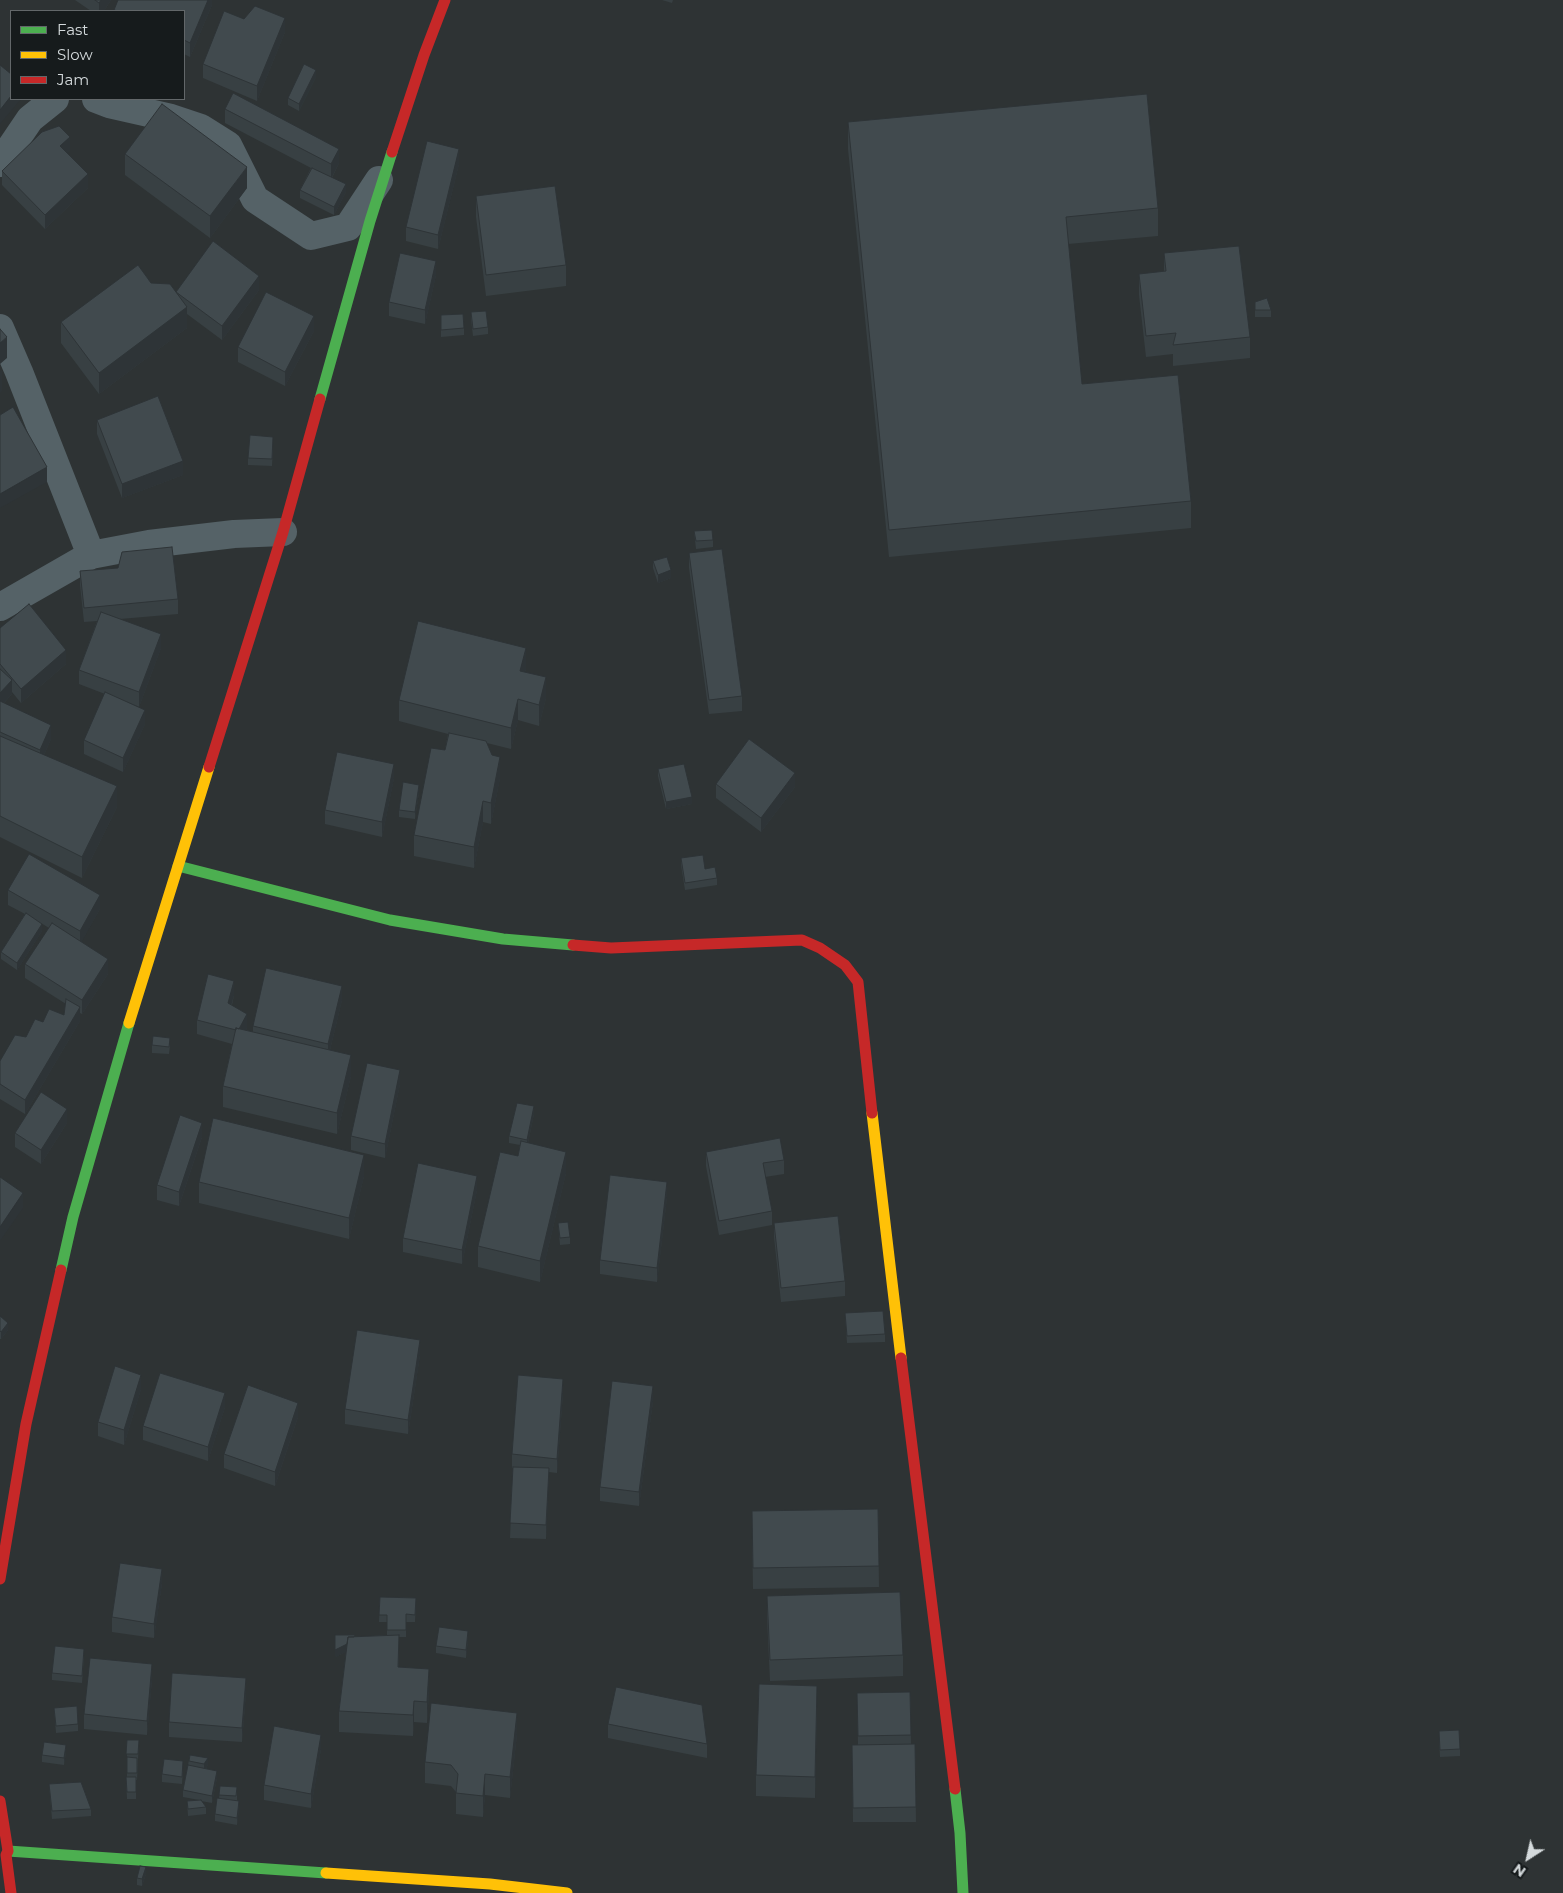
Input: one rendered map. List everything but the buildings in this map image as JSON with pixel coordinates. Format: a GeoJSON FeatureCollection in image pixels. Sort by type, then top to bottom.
{"type":"FeatureCollection","features":[{"type":"Feature","properties":{"kind":"street"},"geometry":{"type":"LineString","coordinates":[[0,1579],[26,1424],[73,1217],[122,1042],[283,532],[330,360],[388,166],[424,55],[445,0]]}},
{"type":"Feature","properties":{"kind":"street"},"geometry":{"type":"LineString","coordinates":[[0,163],[30,119],[53,100]]}},
{"type":"Feature","properties":{"kind":"street"},"geometry":{"type":"LineString","coordinates":[[99,100],[179,120],[201,128],[228,145],[255,199],[311,236],[348,227],[388,166]]}},
{"type":"Feature","properties":{"kind":"street"},"geometry":{"type":"LineString","coordinates":[[0,328],[91,555]]}},
{"type":"Feature","properties":{"kind":"street"},"geometry":{"type":"LineString","coordinates":[[0,607],[91,555],[149,544],[234,534],[283,532]]}},
{"type":"Feature","properties":{"kind":"street"},"geometry":{"type":"LineString","coordinates":[[178,866],[390,920],[503,939],[611,948],[802,940],[820,948],[845,965],[858,982],[960,1833],[963,1893]]}},
{"type":"Feature","properties":{"kind":"street"},"geometry":{"type":"LineString","coordinates":[[0,1801],[12,1893]]}},
{"type":"Feature","properties":{"kind":"street"},"geometry":{"type":"LineString","coordinates":[[8,1851],[481,1883],[567,1893]]}},
{"type":"Feature","properties":{"kind":"traffic: fast"},"geometry":{"type":"LineString","coordinates":[[320,399],[370,221],[392,152]]}},
{"type":"Feature","properties":{"kind":"traffic: fast"},"geometry":{"type":"LineString","coordinates":[[178,866],[390,920],[503,939],[573,945]]}},
{"type":"Feature","properties":{"kind":"traffic: fast"},"geometry":{"type":"LineString","coordinates":[[61,1270],[73,1217],[129,1023]]}},
{"type":"Feature","properties":{"kind":"traffic: fast"},"geometry":{"type":"LineString","coordinates":[[955,1789],[960,1833],[963,1893]]}},
{"type":"Feature","properties":{"kind":"traffic: fast"},"geometry":{"type":"LineString","coordinates":[[8,1851],[326,1873]]}},
{"type":"Feature","properties":{"kind":"traffic: slow"},"geometry":{"type":"LineString","coordinates":[[129,1023],[209,767]]}},
{"type":"Feature","properties":{"kind":"traffic: slow"},"geometry":{"type":"LineString","coordinates":[[872,1113],[901,1358]]}},
{"type":"Feature","properties":{"kind":"traffic: slow"},"geometry":{"type":"LineString","coordinates":[[326,1873],[490,1884],[567,1893]]}},
{"type":"Feature","properties":{"kind":"traffic: jam"},"geometry":{"type":"LineString","coordinates":[[392,152],[424,55],[445,0]]}},
{"type":"Feature","properties":{"kind":"traffic: jam"},"geometry":{"type":"LineString","coordinates":[[209,767],[283,532],[320,399]]}},
{"type":"Feature","properties":{"kind":"traffic: jam"},"geometry":{"type":"LineString","coordinates":[[573,945],[611,948],[802,940],[820,948],[845,965],[858,982],[872,1113]]}},
{"type":"Feature","properties":{"kind":"traffic: jam"},"geometry":{"type":"LineString","coordinates":[[0,1579],[26,1424],[61,1270]]}},
{"type":"Feature","properties":{"kind":"traffic: jam"},"geometry":{"type":"LineString","coordinates":[[901,1358],[955,1789]]}},
{"type":"Feature","properties":{"kind":"traffic: jam"},"geometry":{"type":"LineString","coordinates":[[0,1801],[8,1851],[6,1855],[11,1893]]}}]}
